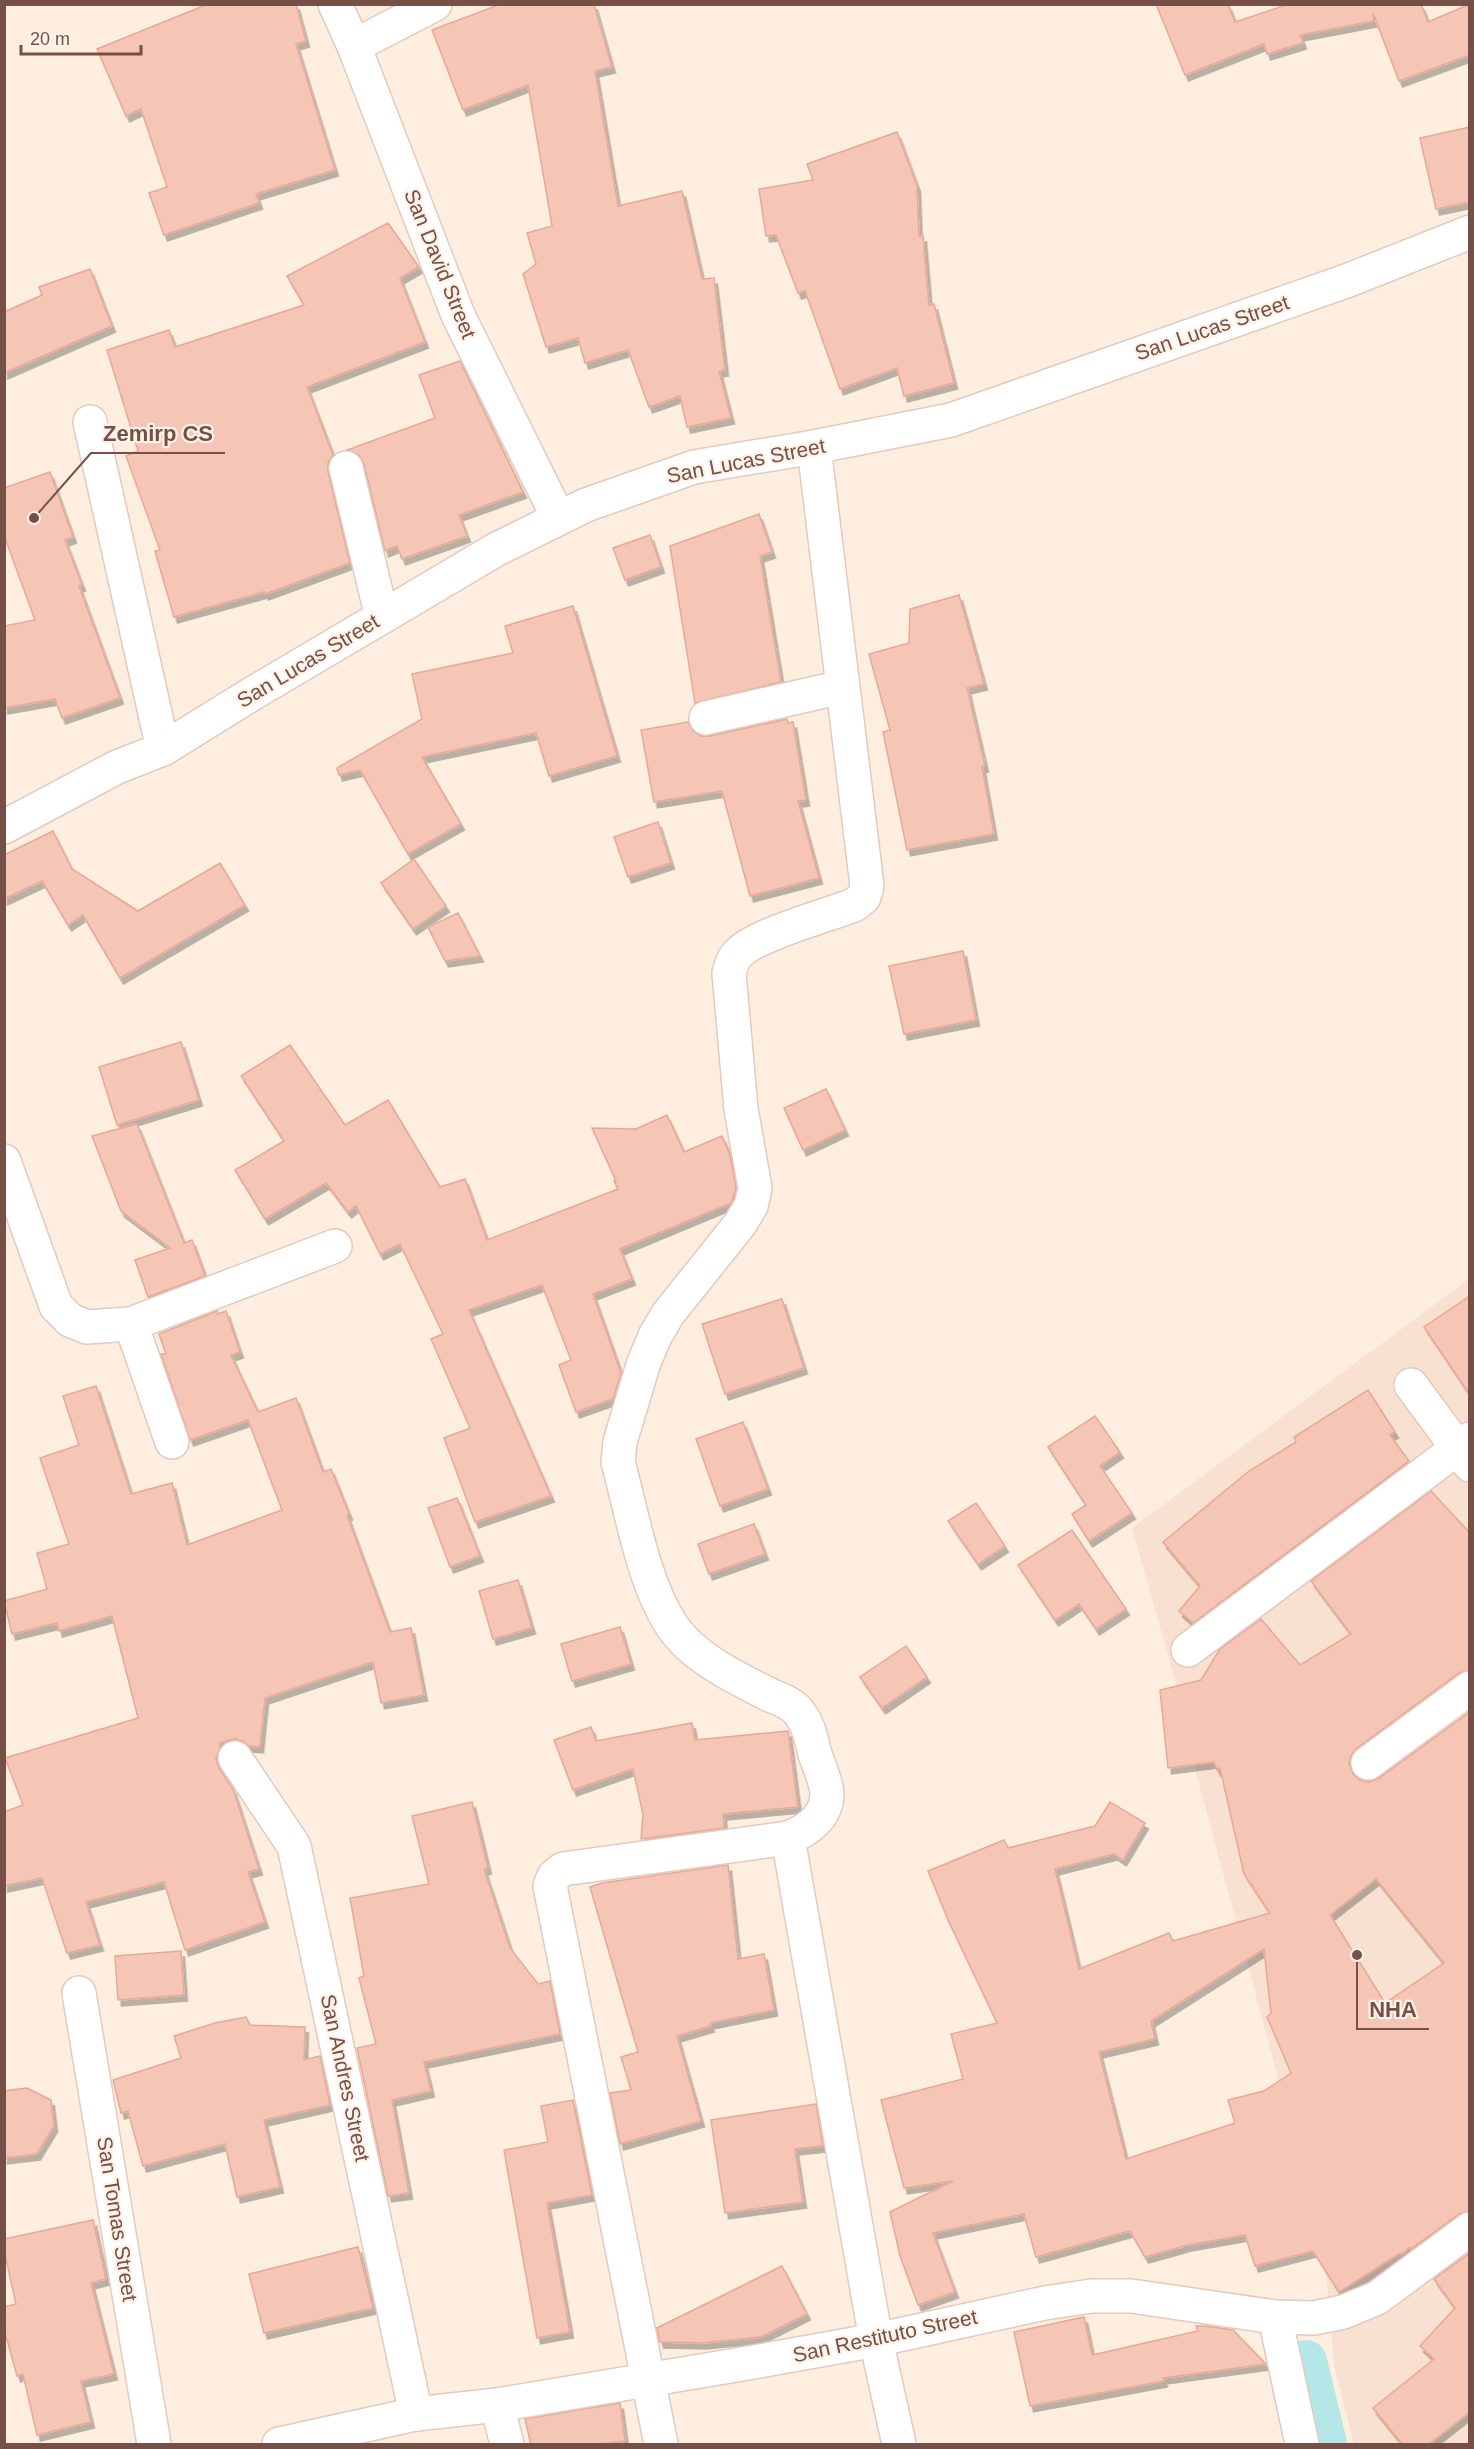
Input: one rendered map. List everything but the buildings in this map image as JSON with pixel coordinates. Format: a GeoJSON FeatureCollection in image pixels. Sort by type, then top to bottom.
{"type":"FeatureCollection","features":[{"type":"Feature","properties":{"kind":"street","name":"San David Street"},"geometry":{"type":"LineString","coordinates":[[335,4],[354,46],[458,315],[558,517]]}},
{"type":"Feature","properties":{"kind":"street"},"geometry":{"type":"LineString","coordinates":[[354,46],[435,4]]}},
{"type":"Feature","properties":{"kind":"street","name":"San Lucas Street"},"geometry":{"type":"LineString","coordinates":[[4,827],[117,767],[163,749],[497,549],[558,517],[612,494],[694,467],[814,447],[951,420],[1349,280],[1470,232]]}},
{"type":"Feature","properties":{"kind":"street"},"geometry":{"type":"LineString","coordinates":[[90,422],[163,749]]}},
{"type":"Feature","properties":{"kind":"street"},"geometry":{"type":"LineString","coordinates":[[661,2445],[550,1886],[554,1876],[564,1869],[788,1839],[811,1827],[823,1811],[827,1794],[807,1724],[794,1706],[746,1683],[725,1670],[683,1640],[672,1626],[657,1600],[618,1462],[618,1451],[643,1365],[656,1336],[668,1314],[740,1224],[751,1206],[755,1188],[741,1109],[729,973],[732,963],[738,953],[750,944],[854,905],[864,897],[867,886],[814,447]]}},
{"type":"Feature","properties":{"kind":"street"},"geometry":{"type":"LineString","coordinates":[[346,468],[382,617]]}},
{"type":"Feature","properties":{"kind":"street"},"geometry":{"type":"LineString","coordinates":[[706,718],[842,687]]}},
{"type":"Feature","properties":{"kind":"street"},"geometry":{"type":"LineString","coordinates":[[4,1161],[56,1306],[70,1320],[87,1327],[131,1324],[335,1246]]}},
{"type":"Feature","properties":{"kind":"street"},"geometry":{"type":"LineString","coordinates":[[131,1324],[172,1442]]}},
{"type":"Feature","properties":{"kind":"street"},"geometry":{"type":"LineString","coordinates":[[1188,1650],[1465,1451],[1411,1385]]}},
{"type":"Feature","properties":{"kind":"street"},"geometry":{"type":"LineString","coordinates":[[1368,1763],[1470,1688]]}},
{"type":"Feature","properties":{"kind":"street","name":"San Andres Street"},"geometry":{"type":"LineString","coordinates":[[235,1758],[294,1846],[416,2414]]}},
{"type":"Feature","properties":{"kind":"street"},"geometry":{"type":"LineString","coordinates":[[788,1839],[876,2340],[899,2445]]}},
{"type":"Feature","properties":{"kind":"street","name":"San Tomas Street"},"geometry":{"type":"LineString","coordinates":[[79,1993],[154,2445]]}},
{"type":"Feature","properties":{"kind":"street","name":"San Restituto Street"},"geometry":{"type":"LineString","coordinates":[[279,2445],[416,2414],[497,2405],[648,2380],[876,2340],[1045,2303],[1091,2296],[1131,2296],[1275,2317],[1314,2319],[1343,2312],[1377,2298],[1470,2229]]}},
{"type":"Feature","properties":{"kind":"street"},"geometry":{"type":"LineString","coordinates":[[1275,2317],[1302,2445]]}},
{"type":"Feature","properties":{"kind":"street"},"geometry":{"type":"LineString","coordinates":[[497,2405],[507,2445]]}},
{"type":"Feature","properties":{"kind":"shaded area"},"geometry":{"type":"Polygon","coordinates":[[[1469,1279],[1469,2444],[1354,2444],[1334,2365],[1322,2226],[1296,2145],[1194,1765],[1191,1737],[1132,1528],[1469,1279]]]}},
{"type":"Feature","properties":{"kind":"waterway"},"geometry":{"type":"LineString","coordinates":[[1306,2361],[1326,2444]]}},
{"type":"Feature","properties":{"kind":"place","name":"Zemirp CS"},"geometry":{"type":"Point","coordinates":[34,518]}},
{"type":"Feature","properties":{"kind":"place","name":"NHA"},"geometry":{"type":"Point","coordinates":[1357,1955]}}]}
